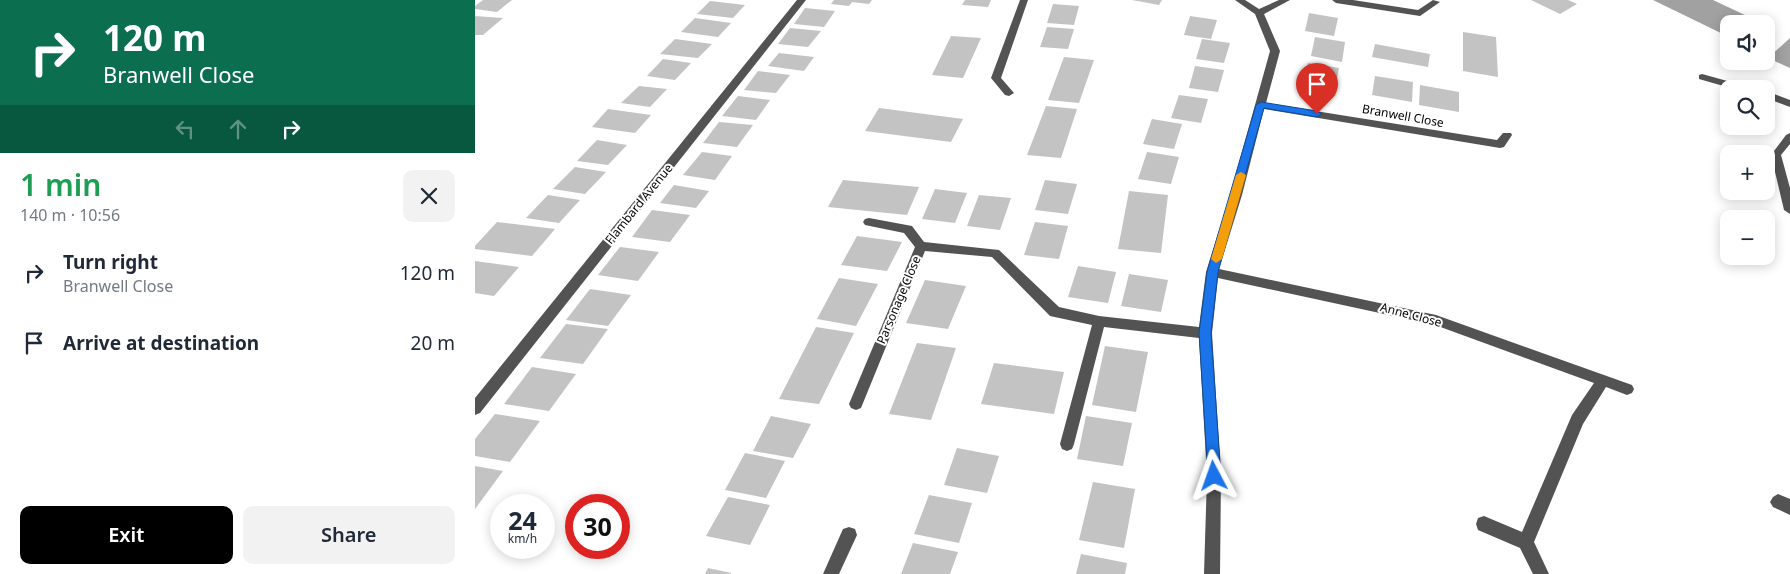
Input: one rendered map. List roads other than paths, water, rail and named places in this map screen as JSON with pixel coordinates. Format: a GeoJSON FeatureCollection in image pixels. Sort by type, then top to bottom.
{"type":"FeatureCollection","features":[{"type":"Feature","properties":{"kind":"street","name":"Flambard Avenue"},"geometry":{"type":"LineString","coordinates":[[475,409],[802,0]]}},
{"type":"Feature","properties":{"kind":"street"},"geometry":{"type":"LineString","coordinates":[[1009,94],[996,78],[1024,0]]}},
{"type":"Feature","properties":{"kind":"street"},"geometry":{"type":"LineString","coordinates":[[1212,574],[1214,476],[1205,333],[1212,272],[1275,51],[1259,13],[1239,0]]}},
{"type":"Feature","properties":{"kind":"street"},"geometry":{"type":"LineString","coordinates":[[1259,13],[1286,0]]}},
{"type":"Feature","properties":{"kind":"street"},"geometry":{"type":"LineString","coordinates":[[1336,0],[1419,13],[1436,2]]}},
{"type":"Feature","properties":{"kind":"street"},"geometry":{"type":"LineString","coordinates":[[1702,77],[1720,82]]}},
{"type":"Feature","properties":{"kind":"street"},"geometry":{"type":"LineString","coordinates":[[1775,98],[1790,104]]}},
{"type":"Feature","properties":{"kind":"street","name":"Branwell Close"},"geometry":{"type":"LineString","coordinates":[[1261,105],[1501,144],[1507,135]]}},
{"type":"Feature","properties":{"kind":"street"},"geometry":{"type":"LineString","coordinates":[[1790,137],[1776,155],[1790,210]]}},
{"type":"Feature","properties":{"kind":"street"},"geometry":{"type":"LineString","coordinates":[[869,222],[908,229],[921,246]]}},
{"type":"Feature","properties":{"kind":"street","name":"Parsonage Close"},"geometry":{"type":"LineString","coordinates":[[856,404],[921,246],[995,253],[1055,312],[1099,321],[1205,333]]}},
{"type":"Feature","properties":{"kind":"street","name":"Anne Close"},"geometry":{"type":"LineString","coordinates":[[1212,272],[1436,320],[1627,389]]}},
{"type":"Feature","properties":{"kind":"street"},"geometry":{"type":"LineString","coordinates":[[1067,444],[1099,321]]}},
{"type":"Feature","properties":{"kind":"street"},"geometry":{"type":"LineString","coordinates":[[1526,542],[1577,420],[1603,380]]}},
{"type":"Feature","properties":{"kind":"street"},"geometry":{"type":"LineString","coordinates":[[1484,524],[1526,542],[1541,574]]}},
{"type":"Feature","properties":{"kind":"street"},"geometry":{"type":"LineString","coordinates":[[831,574],[849,535]]}}]}
